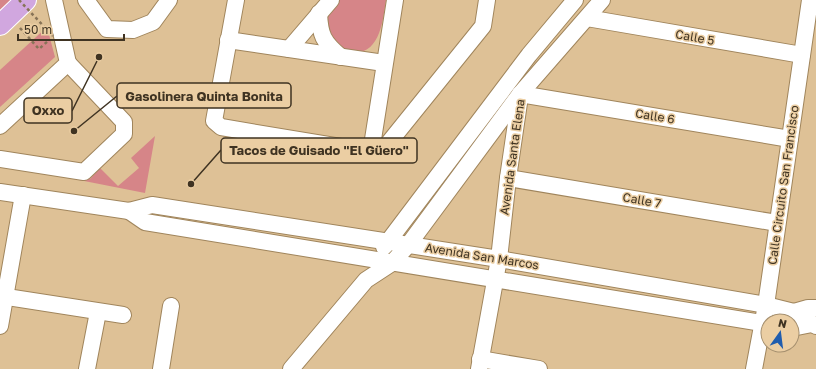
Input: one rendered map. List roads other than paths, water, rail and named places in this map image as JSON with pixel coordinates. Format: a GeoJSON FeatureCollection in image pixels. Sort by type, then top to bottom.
{"type":"FeatureCollection","features":[{"type":"Feature","properties":{"kind":"main road"},"geometry":{"type":"LineString","coordinates":[[10,14],[26,0]]}},
{"type":"Feature","properties":{"kind":"street"},"geometry":{"type":"LineString","coordinates":[[0,159],[84,172],[124,134],[124,122],[68,63],[54,0]]}},
{"type":"Feature","properties":{"kind":"street"},"geometry":{"type":"LineString","coordinates":[[86,0],[107,29],[133,30],[153,22],[169,0]]}},
{"type":"Feature","properties":{"kind":"street"},"geometry":{"type":"LineString","coordinates":[[236,0],[214,121],[217,125],[221,127],[371,152],[387,145],[482,26],[487,0]]}},
{"type":"Feature","properties":{"kind":"street"},"geometry":{"type":"LineString","coordinates":[[289,49],[331,0]]}},
{"type":"Feature","properties":{"kind":"street"},"geometry":{"type":"LineString","coordinates":[[371,152],[394,0]]}},
{"type":"Feature","properties":{"kind":"street"},"geometry":{"type":"LineString","coordinates":[[366,280],[374,260],[388,241],[528,55],[575,0]]}},
{"type":"Feature","properties":{"kind":"street"},"geometry":{"type":"LineString","coordinates":[[290,369],[366,280],[392,263],[409,244],[520,94],[602,0]]}},
{"type":"Feature","properties":{"kind":"street","name":"Calle Circuito San Francisco"},"geometry":{"type":"LineString","coordinates":[[766,313],[777,223],[810,0]]}},
{"type":"Feature","properties":{"kind":"street"},"geometry":{"type":"LineString","coordinates":[[319,13],[320,31],[327,45],[341,57]]}},
{"type":"Feature","properties":{"kind":"street","name":"Calle 5"},"geometry":{"type":"LineString","coordinates":[[587,18],[802,55]]}},
{"type":"Feature","properties":{"kind":"street"},"geometry":{"type":"LineString","coordinates":[[228,40],[384,63]]}},
{"type":"Feature","properties":{"kind":"street","name":"Avenida Santa Elena"},"geometry":{"type":"LineString","coordinates":[[479,364],[495,280],[520,94],[528,55]]}},
{"type":"Feature","properties":{"kind":"street"},"geometry":{"type":"LineString","coordinates":[[0,126],[68,63]]}},
{"type":"Feature","properties":{"kind":"street","name":"Calle 6"},"geometry":{"type":"LineString","coordinates":[[520,94],[790,139]]}},
{"type":"Feature","properties":{"kind":"street","name":"Calle 7"},"geometry":{"type":"LineString","coordinates":[[508,178],[777,223]]}},
{"type":"Feature","properties":{"kind":"street","name":"Avenida San Marcos"},"geometry":{"type":"LineString","coordinates":[[0,192],[129,211],[152,205],[409,244],[766,305],[780,313]]}},
{"type":"Feature","properties":{"kind":"street"},"geometry":{"type":"LineString","coordinates":[[0,326],[2,297],[23,195]]}},
{"type":"Feature","properties":{"kind":"street","name":"Avenida San Marcos"},"geometry":{"type":"LineString","coordinates":[[129,211],[145,222],[760,323]]}},
{"type":"Feature","properties":{"kind":"street"},"geometry":{"type":"LineString","coordinates":[[2,297],[123,315]]}},
{"type":"Feature","properties":{"kind":"street"},"geometry":{"type":"LineString","coordinates":[[161,369],[171,306]]}},
{"type":"Feature","properties":{"kind":"street"},"geometry":{"type":"LineString","coordinates":[[800,314],[808,308],[816,308]]}},
{"type":"Feature","properties":{"kind":"street"},"geometry":{"type":"LineString","coordinates":[[86,369],[98,312]]}},
{"type":"Feature","properties":{"kind":"street","name":"Avenida San Marcos"},"geometry":{"type":"LineString","coordinates":[[800,322],[814,325]]}},
{"type":"Feature","properties":{"kind":"street","name":"Calle Circuito San Francisco"},"geometry":{"type":"LineString","coordinates":[[754,369],[760,344]]}},
{"type":"Feature","properties":{"kind":"street"},"geometry":{"type":"LineString","coordinates":[[479,364],[539,369]]}},
{"type":"Feature","properties":{"kind":"place","name":"Oxxo"},"geometry":{"type":"Point","coordinates":[99,57]}},
{"type":"Feature","properties":{"kind":"place","name":"Gasolinera Quinta Bonita"},"geometry":{"type":"Point","coordinates":[74,131]}},
{"type":"Feature","properties":{"kind":"place","name":"Tacos de Guisado \"El Güero\""},"geometry":{"type":"Point","coordinates":[191,184]}}]}
